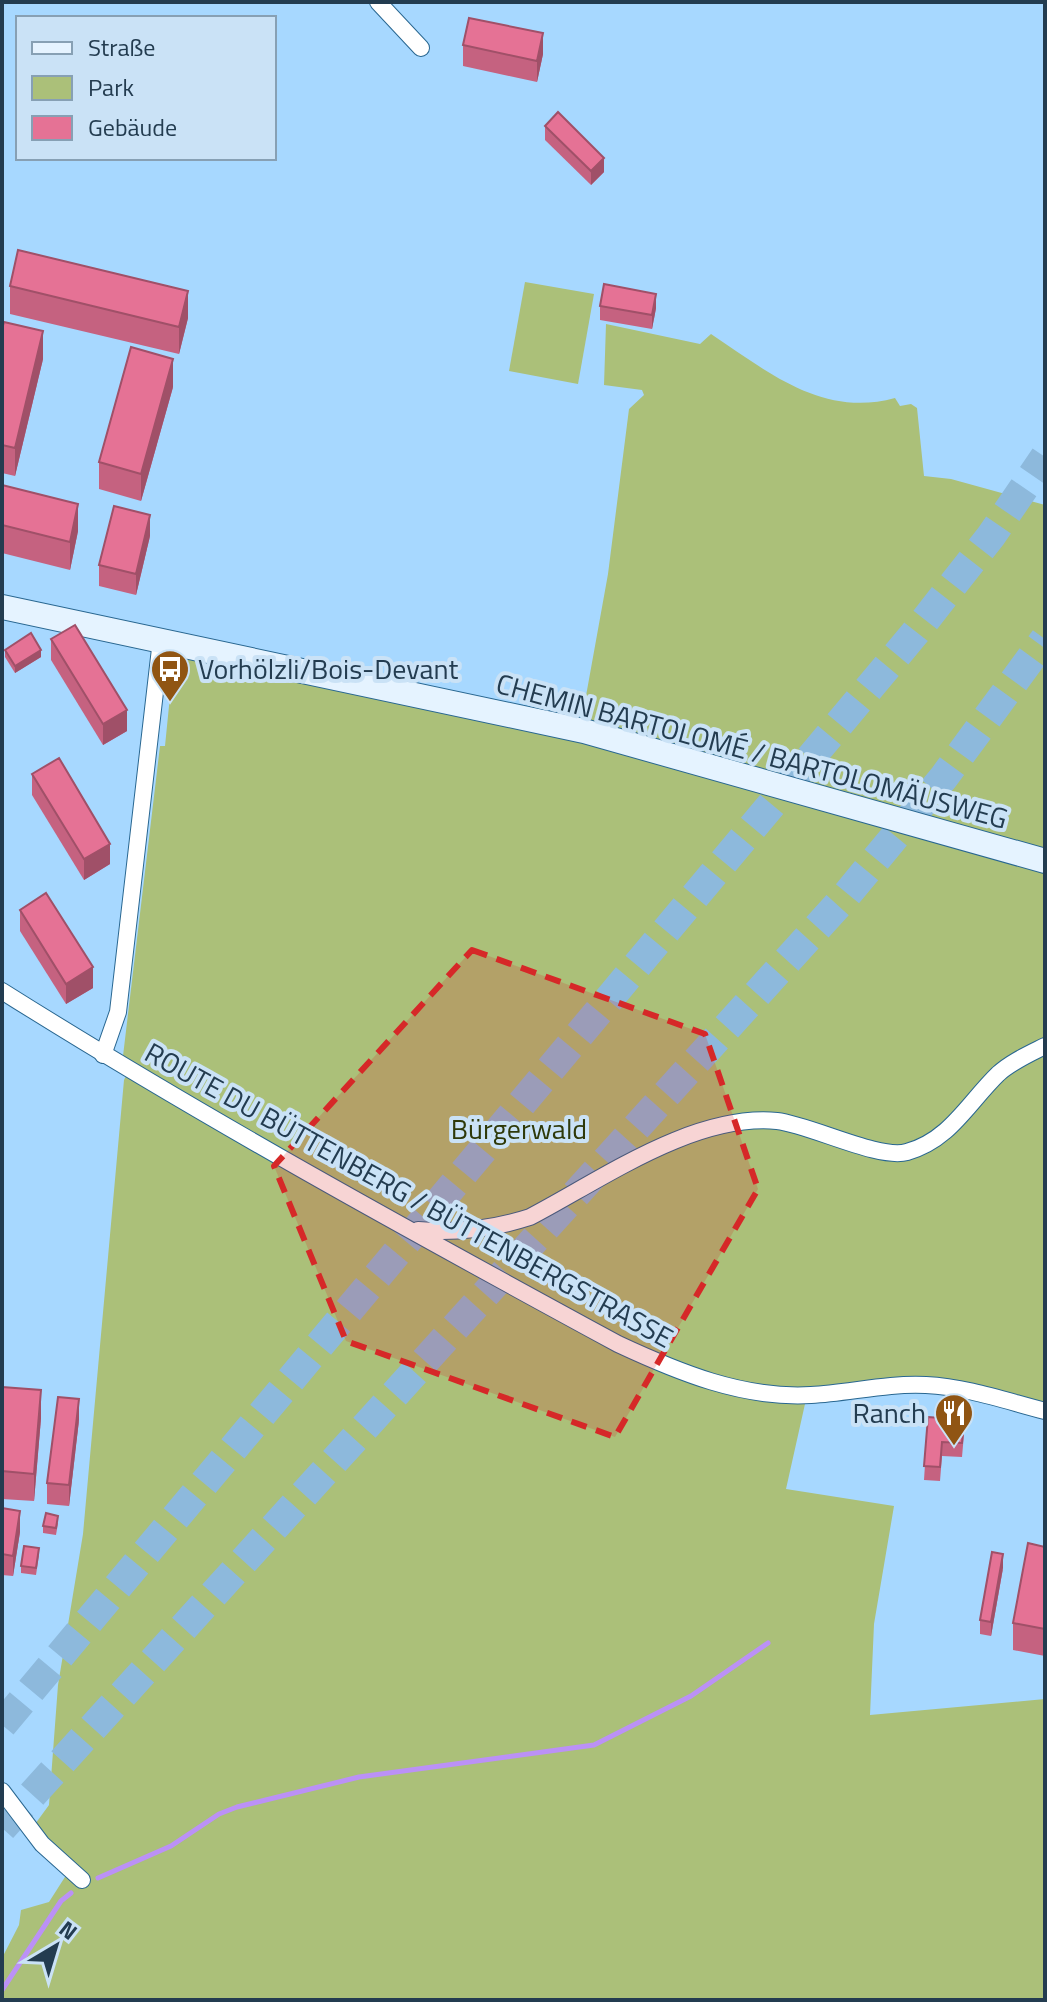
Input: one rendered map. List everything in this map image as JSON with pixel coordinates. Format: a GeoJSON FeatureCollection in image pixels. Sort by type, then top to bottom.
{"type":"FeatureCollection","features":[{"type":"Feature","properties":{"kind":"street"},"geometry":{"type":"LineString","coordinates":[[378,2],[421,48]]}},
{"type":"Feature","properties":{"kind":"street","name":"CHEMIN BARTOLOMÉ / BARTOLOMÄUSWEG"},"geometry":{"type":"LineString","coordinates":[[2,607],[584,731],[1045,861]]}},
{"type":"Feature","properties":{"kind":"street"},"geometry":{"type":"LineString","coordinates":[[103,1055],[118,1012],[161,640]]}},
{"type":"Feature","properties":{"kind":"street","name":"ROUTE DU BÜTTENBERG / BÜTTENBERGSTRASSE"},"geometry":{"type":"LineString","coordinates":[[2,991],[103,1055],[411,1229],[618,1344],[677,1371],[713,1383],[807,1395],[929,1385],[988,1395],[1045,1411]]}},
{"type":"Feature","properties":{"kind":"street"},"geometry":{"type":"LineString","coordinates":[[411,1229],[451,1232],[507,1224],[530,1217],[677,1141],[712,1127],[746,1121],[809,1127],[858,1144],[903,1153],[928,1144],[950,1129],[999,1073],[1045,1046]]}},
{"type":"Feature","properties":{"kind":"street"},"geometry":{"type":"LineString","coordinates":[[2,1791],[42,1844],[82,1880]]}},
{"type":"Feature","properties":{"kind":"highlighted area"},"geometry":{"type":"Polygon","coordinates":[[[472,950],[705,1034],[758,1189],[615,1437],[346,1341],[274,1166],[472,950]]]}},
{"type":"Feature","properties":{"kind":"green space"},"geometry":{"type":"Polygon","coordinates":[[[525,282],[594,294],[578,384],[509,371],[525,282]]]}},
{"type":"Feature","properties":{"kind":"green space","name":"Bürgerwald"},"geometry":{"type":"Polygon","coordinates":[[[606,324],[700,344],[711,334],[775,376],[820,397],[869,403],[895,398],[900,406],[911,404],[917,408],[924,476],[951,479],[1045,505],[1045,1411],[952,1388],[807,1395],[786,1489],[894,1506],[874,1624],[870,1715],[1045,1699],[1045,2000],[2,2000],[2,1958],[19,1925],[21,1910],[49,1902],[72,1866],[30,1831],[49,1805],[58,1685],[83,1534],[124,1080],[132,1064],[123,1056],[160,746],[165,746],[172,676],[180,677],[183,651],[582,718],[608,574],[629,409],[644,395],[642,390],[604,385],[606,324]]]}},
{"type":"Feature","properties":{"kind":"building"},"geometry":{"type":"Polygon","coordinates":[[[469,18],[543,33],[537,61],[463,45],[469,18]]]}},
{"type":"Feature","properties":{"kind":"building"},"geometry":{"type":"Polygon","coordinates":[[[558,112],[604,158],[591,171],[545,126],[558,112]]]}},
{"type":"Feature","properties":{"kind":"building"},"geometry":{"type":"Polygon","coordinates":[[[18,250],[188,291],[179,327],[10,286],[18,250]]]}},
{"type":"Feature","properties":{"kind":"building"},"geometry":{"type":"Polygon","coordinates":[[[604,284],[656,294],[652,315],[600,306],[604,284]]]}},
{"type":"Feature","properties":{"kind":"building"},"geometry":{"type":"Polygon","coordinates":[[[4,322],[43,331],[15,448],[2,445],[4,322]]]}},
{"type":"Feature","properties":{"kind":"building"},"geometry":{"type":"Polygon","coordinates":[[[131,347],[173,359],[141,474],[99,462],[131,347]]]}},
{"type":"Feature","properties":{"kind":"building"},"geometry":{"type":"Polygon","coordinates":[[[2,485],[78,504],[70,542],[2,525],[2,485]]]}},
{"type":"Feature","properties":{"kind":"building"},"geometry":{"type":"Polygon","coordinates":[[[114,506],[150,515],[136,574],[99,565],[114,506]]]}},
{"type":"Feature","properties":{"kind":"building"},"geometry":{"type":"Polygon","coordinates":[[[75,625],[127,710],[103,724],[51,639],[75,625]]]}},
{"type":"Feature","properties":{"kind":"building"},"geometry":{"type":"Polygon","coordinates":[[[31,633],[41,650],[15,666],[5,650],[31,633]]]}},
{"type":"Feature","properties":{"kind":"building"},"geometry":{"type":"Polygon","coordinates":[[[59,758],[110,844],[84,859],[32,774],[59,758]]]}},
{"type":"Feature","properties":{"kind":"building"},"geometry":{"type":"Polygon","coordinates":[[[46,893],[93,967],[66,984],[20,910],[46,893]]]}},
{"type":"Feature","properties":{"kind":"building"},"geometry":{"type":"Polygon","coordinates":[[[2,1387],[41,1390],[34,1474],[2,1471],[2,1387]]]}},
{"type":"Feature","properties":{"kind":"building"},"geometry":{"type":"Polygon","coordinates":[[[58,1397],[79,1399],[69,1485],[47,1483],[58,1397]]]}},
{"type":"Feature","properties":{"kind":"building"},"geometry":{"type":"Polygon","coordinates":[[[928,1417],[964,1420],[962,1443],[942,1442],[940,1467],[924,1466],[928,1417]]]}},
{"type":"Feature","properties":{"kind":"building"},"geometry":{"type":"Polygon","coordinates":[[[2,1508],[20,1511],[13,1556],[2,1554],[2,1508]]]}},
{"type":"Feature","properties":{"kind":"building"},"geometry":{"type":"Polygon","coordinates":[[[46,1513],[58,1516],[56,1528],[43,1526],[46,1513]]]}},
{"type":"Feature","properties":{"kind":"building"},"geometry":{"type":"Polygon","coordinates":[[[1028,1543],[1045,1547],[1045,1629],[1013,1623],[1028,1543]]]}},
{"type":"Feature","properties":{"kind":"building"},"geometry":{"type":"Polygon","coordinates":[[[24,1546],[39,1548],[36,1568],[21,1566],[24,1546]]]}},
{"type":"Feature","properties":{"kind":"building"},"geometry":{"type":"Polygon","coordinates":[[[992,1552],[1003,1554],[991,1622],[980,1620],[992,1552]]]}},
{"type":"Feature","properties":{"kind":"waterway"},"geometry":{"type":"LineString","coordinates":[[98,1878],[171,1846],[219,1814],[237,1807],[359,1777],[594,1745],[691,1696],[768,1643]]}},
{"type":"Feature","properties":{"kind":"waterway"},"geometry":{"type":"LineString","coordinates":[[2,1990],[61,1901],[71,1893]]}},
{"type":"Feature","properties":{"kind":"tunnel"},"geometry":{"type":"LineString","coordinates":[[2,1725],[915,633],[991,536],[1045,457]]}},
{"type":"Feature","properties":{"kind":"tunnel"},"geometry":{"type":"LineString","coordinates":[[2,1828],[844,898],[944,777],[1045,639]]}},
{"type":"Feature","properties":{"kind":"place","name":"Vorhölzli/Bois-Devant"},"geometry":{"type":"Point","coordinates":[170,703]}},
{"type":"Feature","properties":{"kind":"place","name":"Ranch"},"geometry":{"type":"Point","coordinates":[954,1447]}}]}
